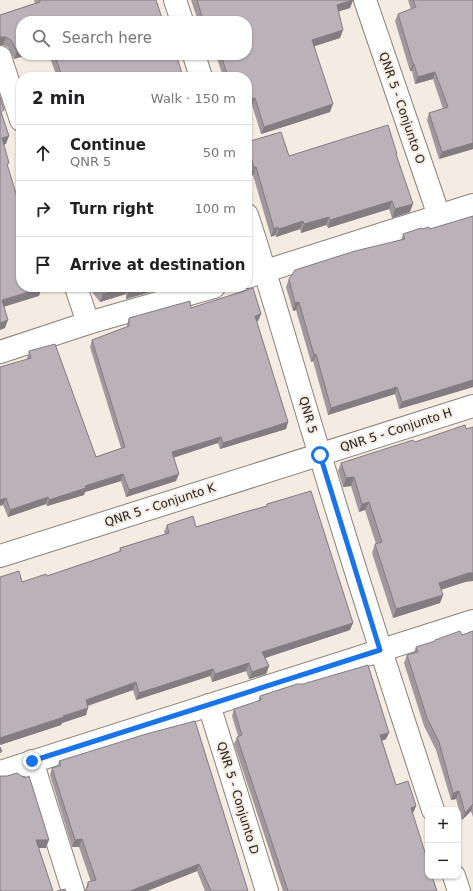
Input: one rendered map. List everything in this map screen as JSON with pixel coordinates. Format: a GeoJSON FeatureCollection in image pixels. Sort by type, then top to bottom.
{"type":"FeatureCollection","features":[{"type":"Feature","properties":{"kind":"street"},"geometry":{"type":"LineString","coordinates":[[175,0],[180,16]]}},
{"type":"Feature","properties":{"kind":"street","name":"QNR 5 - Conjunto O"},"geometry":{"type":"LineString","coordinates":[[365,0],[439,216]]}},
{"type":"Feature","properties":{"kind":"street"},"geometry":{"type":"LineString","coordinates":[[0,57],[16,105]]}},
{"type":"Feature","properties":{"kind":"street"},"geometry":{"type":"LineString","coordinates":[[196,60],[199,72]]}},
{"type":"Feature","properties":{"kind":"street"},"geometry":{"type":"LineString","coordinates":[[256,275],[473,205]]}},
{"type":"Feature","properties":{"kind":"street","name":"QNR 5"},"geometry":{"type":"LineString","coordinates":[[252,248],[256,275],[320,455],[380,650]]}},
{"type":"Feature","properties":{"kind":"street"},"geometry":{"type":"LineString","coordinates":[[78,292],[88,323]]}},
{"type":"Feature","properties":{"kind":"street"},"geometry":{"type":"LineString","coordinates":[[0,352],[88,323],[196,292]]}},
{"type":"Feature","properties":{"kind":"street","name":"QNR 5 - Conjunto H"},"geometry":{"type":"LineString","coordinates":[[320,455],[473,406]]}},
{"type":"Feature","properties":{"kind":"street","name":"QNR 5 - Conjunto K"},"geometry":{"type":"LineString","coordinates":[[0,556],[320,455]]}},
{"type":"Feature","properties":{"kind":"street"},"geometry":{"type":"LineString","coordinates":[[0,772],[209,704],[473,621]]}},
{"type":"Feature","properties":{"kind":"street"},"geometry":{"type":"LineString","coordinates":[[380,650],[432,807]]}},
{"type":"Feature","properties":{"kind":"street","name":"QNR 5 - Conjunto D"},"geometry":{"type":"LineString","coordinates":[[209,704],[267,891]]}},
{"type":"Feature","properties":{"kind":"street"},"geometry":{"type":"LineString","coordinates":[[32,761],[73,891]]}},
{"type":"Feature","properties":{"kind":"street"},"geometry":{"type":"LineString","coordinates":[[455,879],[459,891]]}},
{"type":"Feature","properties":{"kind":"building"},"geometry":{"type":"Polygon","coordinates":[[[40,0],[156,0],[161,16],[16,16],[16,49],[11,40],[6,37],[0,37],[0,15],[40,2],[40,0]]]}},
{"type":"Feature","properties":{"kind":"building"},"geometry":{"type":"Polygon","coordinates":[[[197,0],[353,0],[337,5],[343,30],[312,40],[333,104],[264,127],[255,98],[252,99],[252,72],[226,72],[223,60],[252,60],[252,16],[202,16],[197,0]]]}},
{"type":"Feature","properties":{"kind":"building"},"geometry":{"type":"Polygon","coordinates":[[[413,0],[473,0],[473,143],[442,152],[429,113],[448,107],[435,72],[418,77],[398,14],[416,7],[413,0]]]}},
{"type":"Feature","properties":{"kind":"building"},"geometry":{"type":"Polygon","coordinates":[[[57,60],[178,60],[182,72],[60,72],[57,60]]]}},
{"type":"Feature","properties":{"kind":"building"},"geometry":{"type":"Polygon","coordinates":[[[0,97],[4,110],[1,112],[9,136],[2,138],[9,163],[7,164],[16,194],[16,292],[29,292],[2,300],[8,320],[0,323],[0,97]]]}},
{"type":"Feature","properties":{"kind":"building"},"geometry":{"type":"Polygon","coordinates":[[[388,125],[413,204],[395,209],[392,201],[330,220],[329,217],[304,224],[303,221],[279,229],[278,227],[274,229],[256,167],[254,168],[252,161],[252,141],[281,132],[289,156],[388,125]]]}},
{"type":"Feature","properties":{"kind":"building"},"geometry":{"type":"Polygon","coordinates":[[[473,216],[473,380],[402,402],[397,387],[331,408],[316,354],[314,355],[299,302],[295,303],[289,279],[295,270],[355,251],[405,239],[403,234],[421,228],[429,227],[430,229],[473,216]]]}},
{"type":"Feature","properties":{"kind":"building"},"geometry":{"type":"Polygon","coordinates":[[[252,288],[261,314],[255,316],[288,422],[223,443],[221,437],[172,452],[179,474],[129,490],[123,474],[85,486],[86,488],[49,500],[48,497],[10,510],[6,498],[0,500],[0,367],[31,358],[29,351],[55,344],[96,457],[125,447],[92,340],[129,326],[129,318],[190,301],[191,308],[241,292],[252,292],[252,288]]]}},
{"type":"Feature","properties":{"kind":"building"},"geometry":{"type":"Polygon","coordinates":[[[465,425],[466,429],[473,427],[473,573],[468,573],[439,583],[443,595],[396,609],[375,544],[382,542],[369,502],[362,504],[354,477],[346,478],[341,463],[413,440],[415,442],[465,425]]]}},
{"type":"Feature","properties":{"kind":"building"},"geometry":{"type":"Polygon","coordinates":[[[311,491],[353,623],[262,652],[269,666],[252,672],[249,663],[215,674],[213,669],[139,693],[136,682],[86,700],[88,708],[0,738],[0,577],[19,571],[22,582],[46,574],[47,576],[121,551],[120,548],[169,533],[167,525],[193,516],[196,527],[311,491]]]}},
{"type":"Feature","properties":{"kind":"building"},"geometry":{"type":"Polygon","coordinates":[[[460,631],[462,635],[473,631],[473,804],[465,813],[459,791],[453,793],[439,742],[427,718],[407,655],[418,652],[416,647],[460,631]]]}},
{"type":"Feature","properties":{"kind":"building"},"geometry":{"type":"Polygon","coordinates":[[[368,665],[389,733],[380,735],[396,785],[408,781],[416,806],[411,808],[425,852],[425,879],[433,879],[437,891],[288,891],[237,737],[242,735],[234,709],[261,700],[260,696],[297,684],[303,684],[368,665]]]}},
{"type":"Feature","properties":{"kind":"building"},"geometry":{"type":"Polygon","coordinates":[[[195,721],[248,891],[211,891],[199,864],[130,891],[85,891],[88,886],[88,882],[96,880],[82,839],[75,840],[52,768],[61,765],[59,761],[146,734],[195,721]]]}},
{"type":"Feature","properties":{"kind":"building"},"geometry":{"type":"Polygon","coordinates":[[[17,773],[25,778],[29,776],[49,840],[36,840],[53,891],[0,891],[0,776],[7,776],[17,773]]]}},
{"type":"Feature","properties":{"kind":"route"},"geometry":{"type":"LineString","coordinates":[[32,761],[380,650],[320,455]]}}]}
